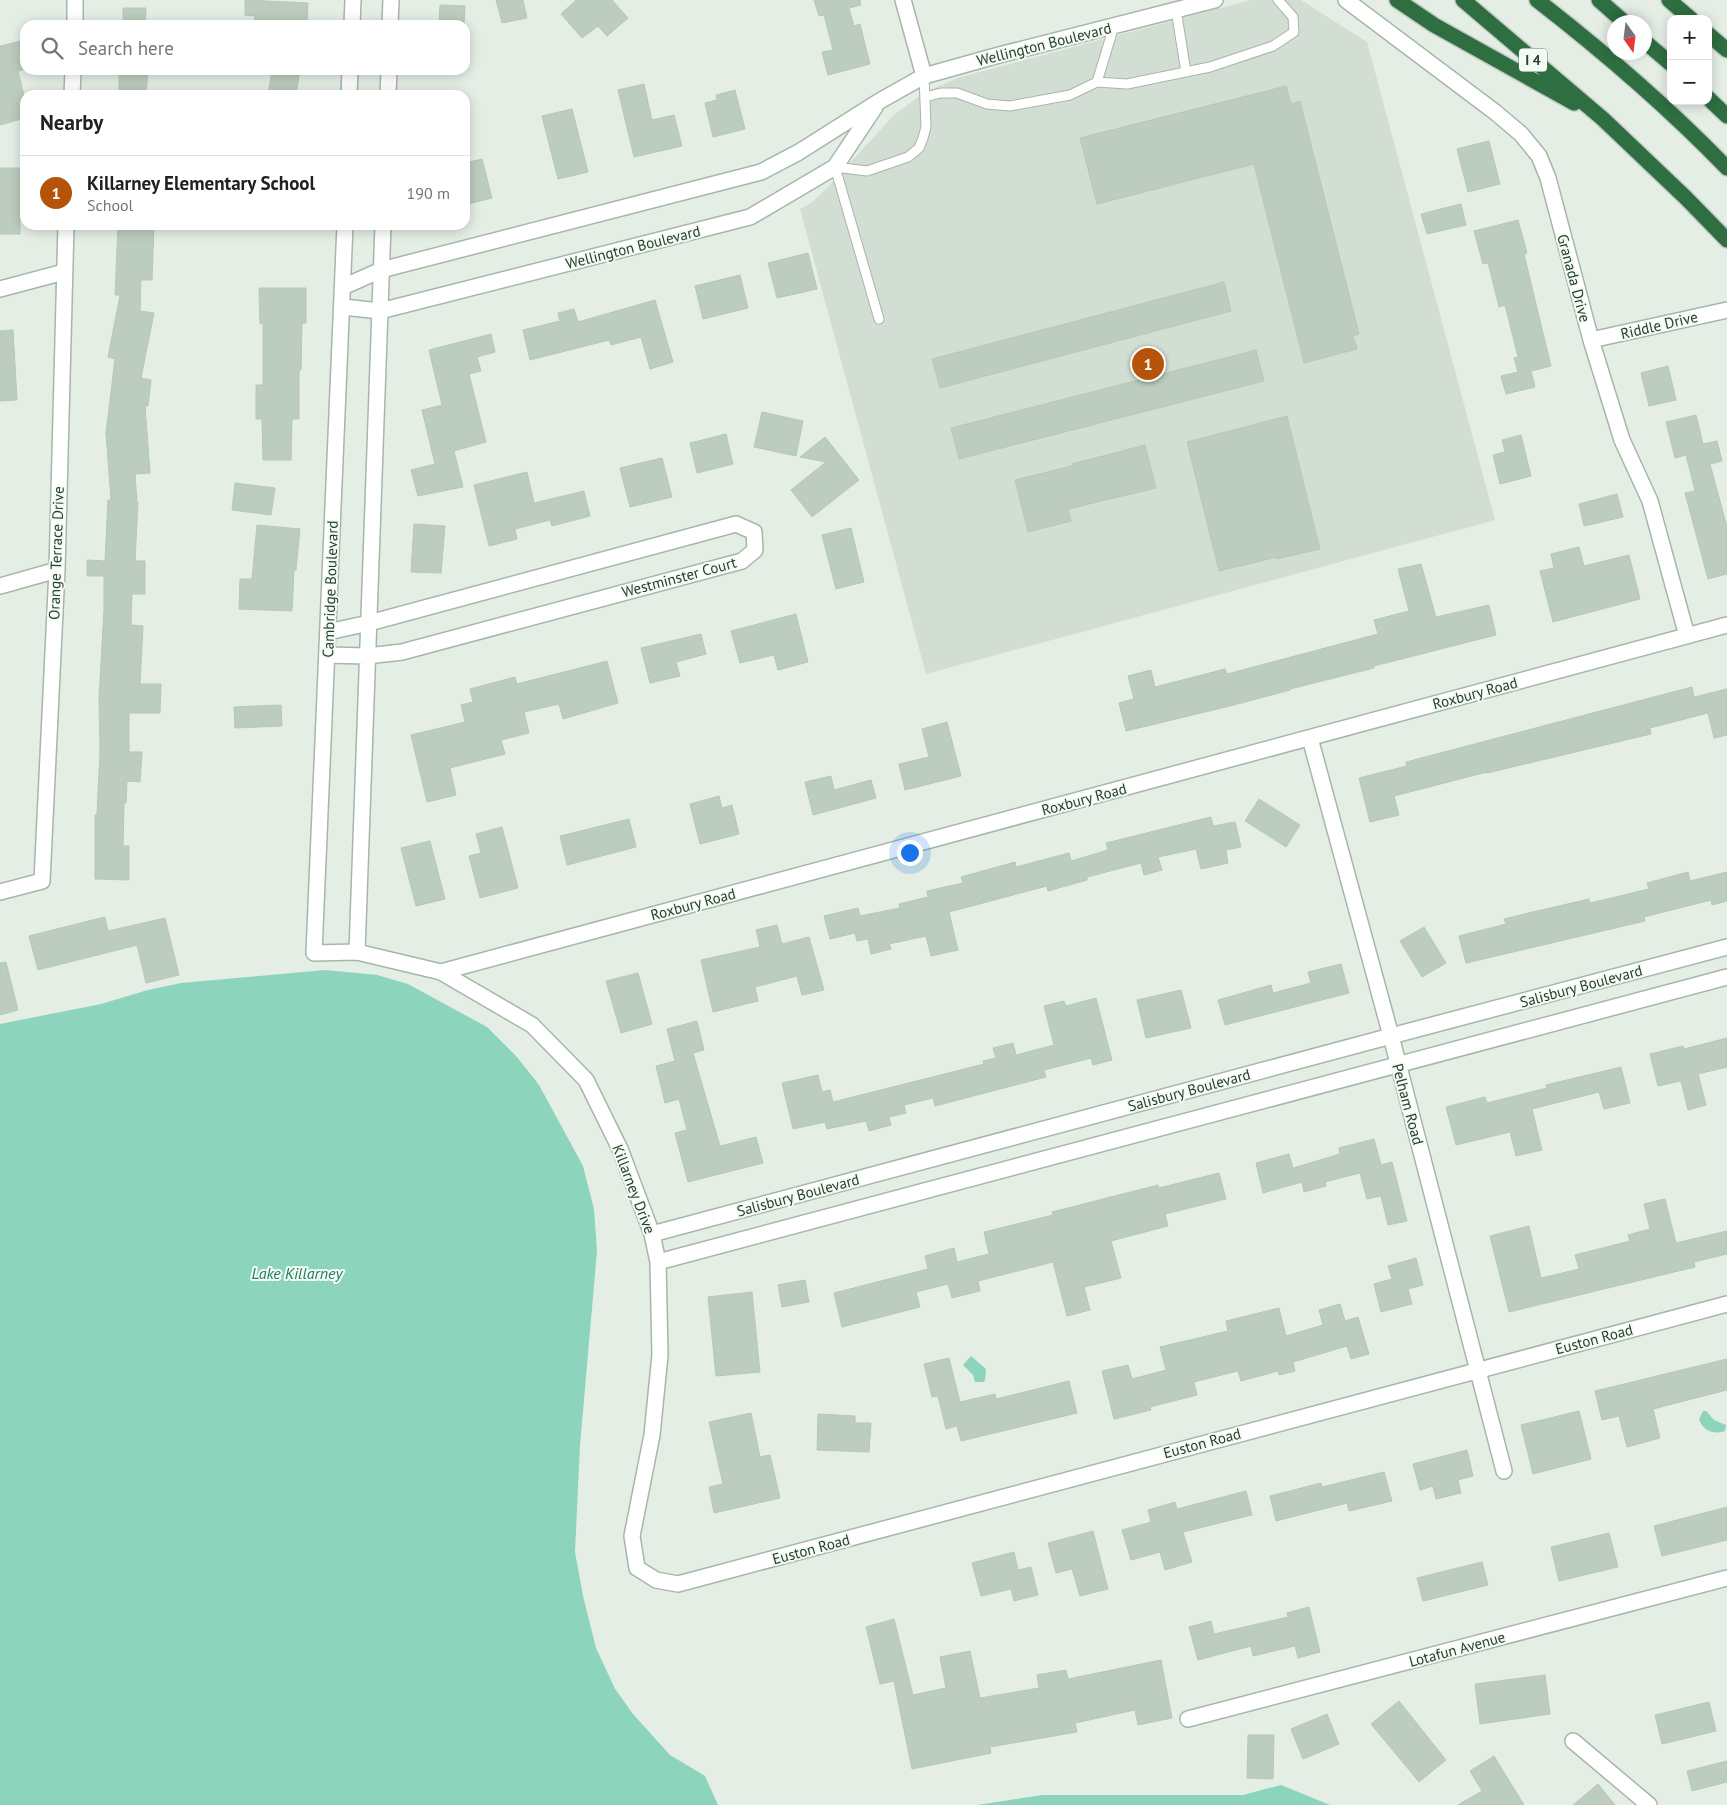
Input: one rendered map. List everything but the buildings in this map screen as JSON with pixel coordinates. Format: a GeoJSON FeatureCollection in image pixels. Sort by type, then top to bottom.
{"type":"FeatureCollection","features":[{"type":"Feature","properties":{"kind":"highway"},"geometry":{"type":"LineString","coordinates":[[1397,0],[1434,25],[1603,119]]}},
{"type":"Feature","properties":{"kind":"highway","name":"I 4"},"geometry":{"type":"LineString","coordinates":[[1463,0],[1603,119],[1727,240]]}},
{"type":"Feature","properties":{"kind":"highway"},"geometry":{"type":"LineString","coordinates":[[1537,0],[1569,25],[1684,125],[1727,168]]}},
{"type":"Feature","properties":{"kind":"highway"},"geometry":{"type":"LineString","coordinates":[[1599,0],[1616,15]]}},
{"type":"Feature","properties":{"kind":"highway"},"geometry":{"type":"LineString","coordinates":[[1669,0],[1686,15]]}},
{"type":"Feature","properties":{"kind":"highway"},"geometry":{"type":"LineString","coordinates":[[1712,37],[1727,50]]}},
{"type":"Feature","properties":{"kind":"highway"},"geometry":{"type":"LineString","coordinates":[[1652,48],[1667,61]]}},
{"type":"Feature","properties":{"kind":"highway"},"geometry":{"type":"LineString","coordinates":[[1712,102],[1727,116]]}},
{"type":"Feature","properties":{"kind":"street"},"geometry":{"type":"LineString","coordinates":[[75,0],[75,20]]}},
{"type":"Feature","properties":{"kind":"street"},"geometry":{"type":"LineString","coordinates":[[352,0],[352,20]]}},
{"type":"Feature","properties":{"kind":"street"},"geometry":{"type":"LineString","coordinates":[[390,20],[391,0]]}},
{"type":"Feature","properties":{"kind":"street"},"geometry":{"type":"LineString","coordinates":[[903,0],[924,76]]}},
{"type":"Feature","properties":{"kind":"street","name":"Wellington Boulevard"},"geometry":{"type":"LineString","coordinates":[[343,287],[381,270],[761,172],[799,152],[878,102],[924,76],[1215,0]]}},
{"type":"Feature","properties":{"kind":"street","name":"Granada Drive"},"geometry":{"type":"LineString","coordinates":[[1346,0],[1495,112],[1521,134],[1538,156],[1548,178],[1591,340],[1622,440],[1650,501],[1687,636]]}},
{"type":"Feature","properties":{"kind":"street"},"geometry":{"type":"LineString","coordinates":[[72,90],[73,75]]}},
{"type":"Feature","properties":{"kind":"street"},"geometry":{"type":"LineString","coordinates":[[350,75],[350,90]]}},
{"type":"Feature","properties":{"kind":"street"},"geometry":{"type":"LineString","coordinates":[[388,90],[389,75]]}},
{"type":"Feature","properties":{"kind":"street","name":"Wellington Boulevard"},"geometry":{"type":"LineString","coordinates":[[343,307],[380,311],[750,217],[835,167],[878,102]]}},
{"type":"Feature","properties":{"kind":"street","name":"Orange Terrace Drive"},"geometry":{"type":"LineString","coordinates":[[0,892],[42,881],[57,570],[66,230]]}},
{"type":"Feature","properties":{"kind":"street","name":"Cambridge Boulevard"},"geometry":{"type":"LineString","coordinates":[[314,953],[345,230]]}},
{"type":"Feature","properties":{"kind":"street"},"geometry":{"type":"LineString","coordinates":[[357,952],[383,230]]}},
{"type":"Feature","properties":{"kind":"street"},"geometry":{"type":"LineString","coordinates":[[0,289],[64,272]]}},
{"type":"Feature","properties":{"kind":"street","name":"Riddle Drive"},"geometry":{"type":"LineString","coordinates":[[1591,340],[1727,310]]}},
{"type":"Feature","properties":{"kind":"street","name":"Westminster Court"},"geometry":{"type":"LineString","coordinates":[[327,656],[367,656],[402,652],[742,561],[755,550],[754,532],[736,524],[369,623],[328,632]]}},
{"type":"Feature","properties":{"kind":"street"},"geometry":{"type":"LineString","coordinates":[[0,586],[57,570]]}},
{"type":"Feature","properties":{"kind":"street","name":"Roxbury Road"},"geometry":{"type":"LineString","coordinates":[[441,972],[1727,625]]}},
{"type":"Feature","properties":{"kind":"street","name":"Pelham Road"},"geometry":{"type":"LineString","coordinates":[[1310,738],[1391,1036],[1504,1471]]}},
{"type":"Feature","properties":{"kind":"street","name":"Salisbury Boulevard"},"geometry":{"type":"LineString","coordinates":[[652,1234],[1727,947]]}},
{"type":"Feature","properties":{"kind":"street","name":"Killarney Drive"},"geometry":{"type":"LineString","coordinates":[[314,953],[357,952],[441,972],[532,1025],[586,1080],[620,1149],[652,1234],[658,1262],[660,1355],[652,1435],[632,1536],[637,1568],[656,1580],[678,1584]]}},
{"type":"Feature","properties":{"kind":"street","name":"Salisbury Boulevard"},"geometry":{"type":"LineString","coordinates":[[658,1262],[1727,977]]}},
{"type":"Feature","properties":{"kind":"street","name":"Euston Road"},"geometry":{"type":"LineString","coordinates":[[678,1584],[1477,1369],[1727,1304]]}},
{"type":"Feature","properties":{"kind":"street","name":"Lotafun Avenue"},"geometry":{"type":"LineString","coordinates":[[1188,1719],[1727,1578]]}},
{"type":"Feature","properties":{"kind":"street"},"geometry":{"type":"LineString","coordinates":[[1573,1741],[1649,1805]]}},
{"type":"Feature","properties":{"kind":"lane"},"geometry":{"type":"LineString","coordinates":[[925,97],[941,93],[957,93],[987,104],[1010,106],[1070,95],[1097,82],[1127,84],[1210,67],[1273,46],[1294,32],[1293,17],[1278,0]]}},
{"type":"Feature","properties":{"kind":"lane"},"geometry":{"type":"LineString","coordinates":[[1176,10],[1186,72]]}},
{"type":"Feature","properties":{"kind":"lane"},"geometry":{"type":"LineString","coordinates":[[1097,82],[1114,26]]}},
{"type":"Feature","properties":{"kind":"lane"},"geometry":{"type":"LineString","coordinates":[[879,319],[835,167],[867,171],[908,157],[919,148],[926,127],[924,76]]}},
{"type":"Feature","properties":{"kind":"shaded area"},"geometry":{"type":"Polygon","coordinates":[[[1251,0],[1301,0],[1367,42],[1495,520],[926,674],[800,209],[811,203],[824,191],[894,115],[923,93],[957,78],[1251,0]]]}},
{"type":"Feature","properties":{"kind":"water","name":"Lake Killarney"},"geometry":{"type":"Polygon","coordinates":[[[325,970],[377,975],[408,984],[487,1027],[517,1057],[539,1085],[583,1166],[594,1209],[597,1251],[580,1445],[575,1552],[583,1596],[596,1648],[615,1689],[633,1714],[670,1755],[705,1776],[718,1805],[0,1805],[0,1024],[101,1004],[148,990],[181,983],[325,970]]]}},
{"type":"Feature","properties":{"kind":"water"},"geometry":{"type":"Polygon","coordinates":[[[971,1356],[986,1369],[984,1382],[975,1382],[973,1375],[963,1365],[971,1356]]]}},
{"type":"Feature","properties":{"kind":"water"},"geometry":{"type":"Polygon","coordinates":[[[1703,1411],[1706,1411],[1714,1420],[1726,1425],[1725,1431],[1713,1432],[1706,1429],[1699,1419],[1703,1411]]]}},
{"type":"Feature","properties":{"kind":"water"},"geometry":{"type":"Polygon","coordinates":[[[1281,1785],[1330,1805],[977,1805],[1042,1795],[1243,1795],[1281,1785]]]}},
{"type":"Feature","properties":{"kind":"place","name":"Killarney Elementary School"},"geometry":{"type":"Point","coordinates":[1148,364]}}]}
